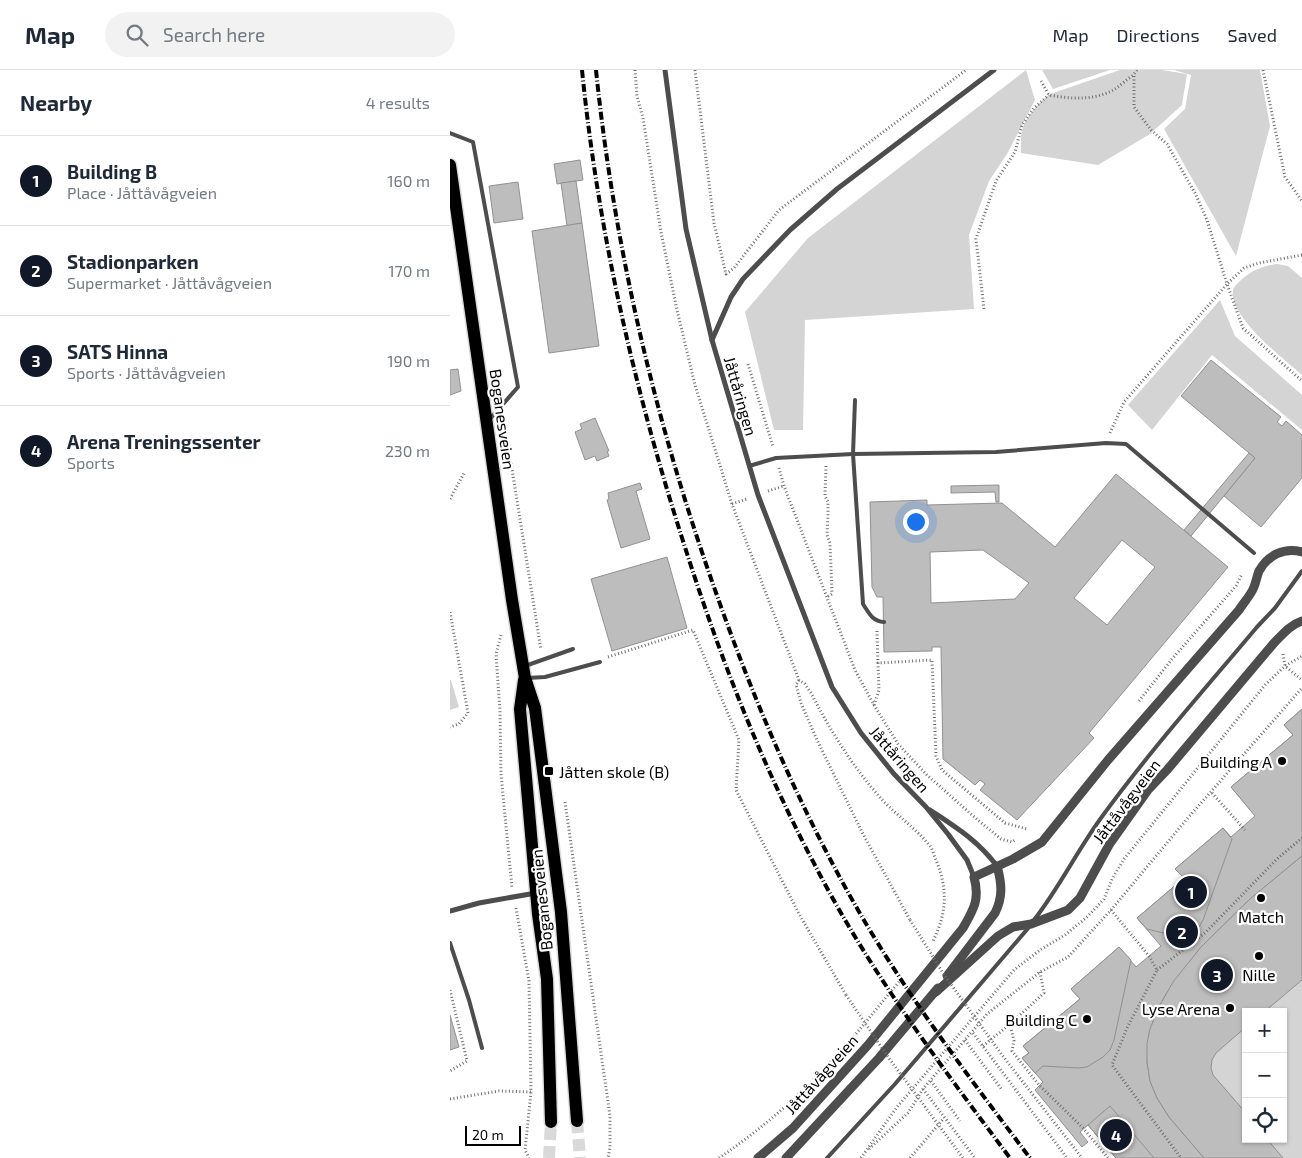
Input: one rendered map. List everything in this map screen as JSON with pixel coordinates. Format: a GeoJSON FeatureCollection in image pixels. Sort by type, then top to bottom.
{"type":"FeatureCollection","features":[{"type":"Feature","properties":{"kind":"main road","name":"Boganesveien"},"geometry":{"type":"LineString","coordinates":[[450,165],[512,600],[524,672],[536,708],[561,912],[577,1121]]}},
{"type":"Feature","properties":{"kind":"main road","name":"Boganesveien"},"geometry":{"type":"LineString","coordinates":[[524,672],[520,710],[536,893],[546,979],[551,1122]]}},
{"type":"Feature","properties":{"kind":"street"},"geometry":{"type":"LineString","coordinates":[[665,70],[686,229],[712,340]]}},
{"type":"Feature","properties":{"kind":"street","name":"Jåttåringen"},"geometry":{"type":"LineString","coordinates":[[974,877],[962,854],[926,806],[894,774],[861,733],[832,687],[758,495],[712,340],[731,297],[743,279],[790,230],[837,189],[994,70]]}},
{"type":"Feature","properties":{"kind":"street"},"geometry":{"type":"LineString","coordinates":[[974,877],[1014,859],[1042,842],[1108,760],[1239,610],[1254,587],[1263,565],[1271,556],[1281,551],[1294,550],[1302,552]]}},
{"type":"Feature","properties":{"kind":"street","name":"Jåttåvågveien"},"geometry":{"type":"LineString","coordinates":[[936,992],[998,936],[1013,927],[1031,924],[1068,910],[1080,898],[1109,845],[1148,790],[1286,629],[1302,621]]}},
{"type":"Feature","properties":{"kind":"street","name":"Jåttåringen"},"geometry":{"type":"LineString","coordinates":[[926,806],[967,834],[984,849],[997,866]]}},
{"type":"Feature","properties":{"kind":"street","name":"Jåttåvågveien"},"geometry":{"type":"LineString","coordinates":[[786,1158],[879,1058],[936,992],[995,913],[1002,890],[997,866]]}},
{"type":"Feature","properties":{"kind":"street","name":"Jåttåvågveien"},"geometry":{"type":"LineString","coordinates":[[758,1158],[793,1128],[845,1071],[963,928],[975,907],[977,896],[974,877]]}},
{"type":"Feature","properties":{"kind":"street"},"geometry":{"type":"LineString","coordinates":[[450,911],[536,893]]}},
{"type":"Feature","properties":{"kind":"lane"},"geometry":{"type":"LineString","coordinates":[[450,133],[473,142],[518,387],[487,422]]}},
{"type":"Feature","properties":{"kind":"lane"},"geometry":{"type":"LineString","coordinates":[[855,400],[852,454],[864,604],[876,621],[884,622]]}},
{"type":"Feature","properties":{"kind":"lane"},"geometry":{"type":"LineString","coordinates":[[749,466],[776,458],[852,454],[996,452],[1106,443],[1126,444],[1254,553]]}},
{"type":"Feature","properties":{"kind":"lane"},"geometry":{"type":"LineString","coordinates":[[827,1158],[895,1084],[1015,945],[1051,898],[1100,820],[1131,778],[1275,608],[1302,571]]}},
{"type":"Feature","properties":{"kind":"lane"},"geometry":{"type":"LineString","coordinates":[[524,672],[573,649]]}},
{"type":"Feature","properties":{"kind":"lane"},"geometry":{"type":"LineString","coordinates":[[524,672],[545,677],[600,662]]}},
{"type":"Feature","properties":{"kind":"lane"},"geometry":{"type":"LineString","coordinates":[[450,943],[469,1000],[482,1048]]}},
{"type":"Feature","properties":{"kind":"path"},"geometry":{"type":"LineString","coordinates":[[635,70],[637,96],[643,118],[661,232],[695,385],[732,504],[799,680],[808,688],[846,755],[862,776],[879,797],[931,847],[943,875],[944,913],[933,940],[921,956]]}},
{"type":"Feature","properties":{"kind":"path"},"geometry":{"type":"LineString","coordinates":[[695,70],[714,223],[726,274],[734,268],[778,210],[966,70]]}},
{"type":"Feature","properties":{"kind":"path"},"geometry":{"type":"LineString","coordinates":[[1041,81],[1049,95],[1070,99],[1090,98],[1114,90],[1137,70]]}},
{"type":"Feature","properties":{"kind":"path"},"geometry":{"type":"LineString","coordinates":[[1263,70],[1285,177],[1302,201]]}},
{"type":"Feature","properties":{"kind":"path"},"geometry":{"type":"LineString","coordinates":[[1134,74],[1134,107],[1151,130],[1167,144],[1195,194],[1206,220],[1243,328],[1302,381]]}},
{"type":"Feature","properties":{"kind":"path"},"geometry":{"type":"LineString","coordinates":[[984,308],[976,239],[996,182],[1015,152],[1022,125],[1034,108],[1049,95]]}},
{"type":"Feature","properties":{"kind":"path"},"geometry":{"type":"LineString","coordinates":[[1302,249],[1302,259]]}},
{"type":"Feature","properties":{"kind":"path"},"geometry":{"type":"LineString","coordinates":[[1106,443],[1124,402],[1227,284],[1244,268],[1259,262],[1301,255]]}},
{"type":"Feature","properties":{"kind":"path"},"geometry":{"type":"LineString","coordinates":[[748,364],[784,486],[856,670],[874,705],[898,744],[927,775],[1001,839],[1012,842],[1018,838]]}},
{"type":"Feature","properties":{"kind":"path"},"geometry":{"type":"LineString","coordinates":[[512,463],[541,653]]}},
{"type":"Feature","properties":{"kind":"path"},"geometry":{"type":"LineString","coordinates":[[826,466],[827,535],[830,543],[832,594],[827,597]]}},
{"type":"Feature","properties":{"kind":"path"},"geometry":{"type":"LineString","coordinates":[[450,499],[464,473]]}},
{"type":"Feature","properties":{"kind":"path"},"geometry":{"type":"LineString","coordinates":[[767,492],[784,486]]}},
{"type":"Feature","properties":{"kind":"path"},"geometry":{"type":"LineString","coordinates":[[732,504],[747,499]]}},
{"type":"Feature","properties":{"kind":"path"},"geometry":{"type":"LineString","coordinates":[[1138,702],[1172,659],[1236,586],[1247,562],[1254,553]]}},
{"type":"Feature","properties":{"kind":"path"},"geometry":{"type":"LineString","coordinates":[[450,612],[468,713],[459,724],[450,727]]}},
{"type":"Feature","properties":{"kind":"path"},"geometry":{"type":"LineString","coordinates":[[600,662],[611,655],[693,630],[739,740],[736,790],[790,898],[846,995],[888,1057],[963,1158]]}},
{"type":"Feature","properties":{"kind":"path"},"geometry":{"type":"LineString","coordinates":[[502,635],[496,654],[500,711],[501,774],[510,870]]}},
{"type":"Feature","properties":{"kind":"path"},"geometry":{"type":"LineString","coordinates":[[874,705],[879,690],[877,635]]}},
{"type":"Feature","properties":{"kind":"path"},"geometry":{"type":"LineString","coordinates":[[1282,648],[1285,666],[1302,680]]}},
{"type":"Feature","properties":{"kind":"path"},"geometry":{"type":"LineString","coordinates":[[862,1156],[897,1107],[1014,970],[1040,950],[1065,935],[1104,899],[1112,879],[1124,859],[1265,685],[1285,666],[1302,656]]}},
{"type":"Feature","properties":{"kind":"path"},"geometry":{"type":"LineString","coordinates":[[878,662],[932,660],[936,756],[938,764],[942,770],[1005,823],[1026,829]]}},
{"type":"Feature","properties":{"kind":"path"},"geometry":{"type":"LineString","coordinates":[[799,680],[796,685],[801,702],[817,740],[862,834],[910,920],[946,976],[1002,1055],[1082,1158]]}},
{"type":"Feature","properties":{"kind":"path"},"geometry":{"type":"LineString","coordinates":[[862,1156],[908,1113],[923,1089],[987,1014],[1040,972],[1068,957],[1111,910],[1302,688]]}},
{"type":"Feature","properties":{"kind":"path"},"geometry":{"type":"LineString","coordinates":[[1212,793],[1245,830]]}},
{"type":"Feature","properties":{"kind":"path"},"geometry":{"type":"LineString","coordinates":[[569,832],[610,1116],[610,1148],[608,1158]]}},
{"type":"Feature","properties":{"kind":"path"},"geometry":{"type":"LineString","coordinates":[[1024,835],[1030,832]]}},
{"type":"Feature","properties":{"kind":"path"},"geometry":{"type":"LineString","coordinates":[[1181,1158],[1112,1065],[1127,1028],[1157,970],[1205,933],[1277,859],[1302,838]]}},
{"type":"Feature","properties":{"kind":"path"},"geometry":{"type":"LineString","coordinates":[[1111,910],[1149,956],[1157,970]]}},
{"type":"Feature","properties":{"kind":"path"},"geometry":{"type":"LineString","coordinates":[[518,918],[529,981],[531,1092],[525,1150],[529,1158]]}},
{"type":"Feature","properties":{"kind":"path"},"geometry":{"type":"LineString","coordinates":[[983,1046],[1044,993],[1040,972]]}},
{"type":"Feature","properties":{"kind":"path"},"geometry":{"type":"LineString","coordinates":[[718,1158],[742,1143],[810,1083],[837,1056],[903,978]]}},
{"type":"Feature","properties":{"kind":"path"},"geometry":{"type":"LineString","coordinates":[[450,990],[467,1061],[450,1071]]}},
{"type":"Feature","properties":{"kind":"path"},"geometry":{"type":"LineString","coordinates":[[1010,1024],[1014,1041],[1012,1050],[1039,1085],[1083,1128],[1108,1158]]}},
{"type":"Feature","properties":{"kind":"path"},"geometry":{"type":"LineString","coordinates":[[972,1033],[1067,1158]]}},
{"type":"Feature","properties":{"kind":"path"},"geometry":{"type":"LineString","coordinates":[[965,1040],[1002,1090]]}},
{"type":"Feature","properties":{"kind":"path"},"geometry":{"type":"LineString","coordinates":[[931,1081],[960,1122]]}},
{"type":"Feature","properties":{"kind":"path"},"geometry":{"type":"LineString","coordinates":[[923,1089],[975,1158]]}},
{"type":"Feature","properties":{"kind":"path"},"geometry":{"type":"LineString","coordinates":[[450,1098],[499,1091],[531,1092]]}},
{"type":"Feature","properties":{"kind":"path"},"geometry":{"type":"LineString","coordinates":[[910,1158],[944,1118]]}},
{"type":"Feature","properties":{"kind":"shaded area"},"geometry":{"type":"Polygon","coordinates":[[[1026,70],[1035,100],[1007,154],[989,181],[969,235],[974,309],[805,320],[803,430],[774,430],[745,312],[808,238],[1026,70]]]}},
{"type":"Feature","properties":{"kind":"shaded area"},"geometry":{"type":"Polygon","coordinates":[[[1042,70],[1110,70],[1053,89],[1042,70]]]}},
{"type":"Feature","properties":{"kind":"shaded area"},"geometry":{"type":"Polygon","coordinates":[[[1120,70],[1162,70],[1187,74],[1182,105],[1150,134],[1098,165],[1021,153],[1021,135],[1024,125],[1040,102],[1053,93],[1120,70]]]}},
{"type":"Feature","properties":{"kind":"shaded area"},"geometry":{"type":"Polygon","coordinates":[[[1174,70],[1260,70],[1270,126],[1236,256],[1164,129],[1185,109],[1191,75],[1174,70]]]}},
{"type":"Feature","properties":{"kind":"shaded area"},"geometry":{"type":"Polygon","coordinates":[[[1277,264],[1288,266],[1302,278],[1302,375],[1259,337],[1248,325],[1234,301],[1233,290],[1242,279],[1258,269],[1277,264]]]}},
{"type":"Feature","properties":{"kind":"shaded area"},"geometry":{"type":"Polygon","coordinates":[[[1220,300],[1235,336],[1302,395],[1302,430],[1212,355],[1152,430],[1128,405],[1220,300]]]}},
{"type":"Feature","properties":{"kind":"shaded area"},"geometry":{"type":"Polygon","coordinates":[[[450,680],[459,707],[450,710],[450,680]]]}},
{"type":"Feature","properties":{"kind":"shaded area","name":"Lyse Arena"},"geometry":{"type":"Polygon","coordinates":[[[1302,856],[1302,1158],[1204,1158],[1148,1070],[1153,1022],[1173,982],[1302,856]]]}},
{"type":"Feature","properties":{"kind":"building"},"geometry":{"type":"Polygon","coordinates":[[[580,160],[583,180],[557,184],[554,164],[580,160]]]}},
{"type":"Feature","properties":{"kind":"building"},"geometry":{"type":"Polygon","coordinates":[[[576,181],[582,223],[567,226],[561,183],[576,181]]]}},
{"type":"Feature","properties":{"kind":"building"},"geometry":{"type":"Polygon","coordinates":[[[518,182],[523,219],[494,223],[489,186],[518,182]]]}},
{"type":"Feature","properties":{"kind":"building"},"geometry":{"type":"Polygon","coordinates":[[[582,223],[599,346],[549,353],[532,231],[582,223]]]}},
{"type":"Feature","properties":{"kind":"building"},"geometry":{"type":"Polygon","coordinates":[[[1211,360],[1281,417],[1277,422],[1282,426],[1286,421],[1302,435],[1302,478],[1261,527],[1224,496],[1255,458],[1181,396],[1211,360]]]}},
{"type":"Feature","properties":{"kind":"building"},"geometry":{"type":"Polygon","coordinates":[[[458,369],[461,391],[450,395],[450,370],[458,369]]]}},
{"type":"Feature","properties":{"kind":"building"},"geometry":{"type":"Polygon","coordinates":[[[595,418],[609,451],[607,451],[609,456],[597,461],[595,456],[585,460],[575,432],[582,429],[580,424],[595,418]]]}},
{"type":"Feature","properties":{"kind":"building"},"geometry":{"type":"Polygon","coordinates":[[[1249,453],[1255,458],[1191,536],[1184,530],[1249,453]]]}},
{"type":"Feature","properties":{"kind":"building"},"geometry":{"type":"Polygon","coordinates":[[[1116,474],[1228,567],[1089,733],[1094,738],[1017,820],[980,790],[985,784],[980,780],[975,785],[943,759],[941,647],[932,647],[932,651],[884,652],[883,597],[877,597],[872,587],[870,502],[927,500],[927,505],[1002,503],[1055,547],[1116,474]],[[1122,540],[1074,598],[1107,625],[1155,567],[1122,540]],[[983,550],[930,552],[931,603],[1015,599],[1029,583],[983,550]]]}},
{"type":"Feature","properties":{"kind":"building"},"geometry":{"type":"Polygon","coordinates":[[[640,483],[642,489],[636,491],[650,539],[621,548],[607,500],[609,499],[608,493],[640,483]]]}},
{"type":"Feature","properties":{"kind":"building"},"geometry":{"type":"Polygon","coordinates":[[[999,485],[999,502],[996,502],[995,492],[951,493],[951,486],[999,485]]]}},
{"type":"Feature","properties":{"kind":"building"},"geometry":{"type":"Polygon","coordinates":[[[667,557],[687,628],[612,651],[591,579],[667,557]]]}},
{"type":"Feature","properties":{"kind":"building","name":"Building A"},"geometry":{"type":"Polygon","coordinates":[[[1302,709],[1302,809],[1293,812],[1251,811],[1231,787],[1293,735],[1284,725],[1302,709]]]}},
{"type":"Feature","properties":{"kind":"building"},"geometry":{"type":"Polygon","coordinates":[[[1302,709],[1302,856],[1250,899],[1201,947],[1166,994],[1156,1012],[1149,1034],[1147,1062],[1150,1081],[1157,1098],[1169,1117],[1204,1158],[1116,1158],[1088,1125],[1080,1132],[1088,1142],[1082,1147],[1035,1090],[1043,1082],[1022,1058],[1029,1053],[1023,1046],[1080,999],[1071,989],[1119,947],[1136,967],[1161,946],[1137,918],[1184,878],[1175,869],[1223,828],[1231,837],[1255,816],[1231,787],[1293,735],[1284,725],[1302,709]]]}},
{"type":"Feature","properties":{"kind":"building"},"geometry":{"type":"Polygon","coordinates":[[[1223,828],[1232,839],[1199,927],[1185,935],[1176,936],[1147,929],[1137,918],[1184,878],[1175,869],[1223,828]]]}},
{"type":"Feature","properties":{"kind":"building","name":"Lyse Arena"},"geometry":{"type":"Polygon","coordinates":[[[1302,856],[1302,980],[1269,1008],[1242,1008],[1242,1030],[1216,1053],[1212,1060],[1211,1068],[1213,1075],[1242,1108],[1242,1143],[1270,1143],[1283,1158],[1204,1158],[1169,1117],[1157,1098],[1150,1081],[1147,1043],[1150,1029],[1160,1005],[1173,982],[1201,947],[1250,899],[1302,856]]]}},
{"type":"Feature","properties":{"kind":"building","name":"Building C"},"geometry":{"type":"Polygon","coordinates":[[[1119,947],[1131,960],[1114,1040],[1110,1050],[1087,1067],[1043,1066],[1035,1073],[1022,1058],[1029,1053],[1023,1046],[1080,999],[1071,989],[1119,947]]]}},
{"type":"Feature","properties":{"kind":"building"},"geometry":{"type":"Polygon","coordinates":[[[450,1015],[459,1047],[450,1050],[450,1015]]]}},
{"type":"Feature","properties":{"kind":"building"},"geometry":{"type":"Polygon","coordinates":[[[1110,1106],[1154,1158],[1116,1158],[1088,1125],[1110,1106]]]}},
{"type":"Feature","properties":{"kind":"tunnel"},"geometry":{"type":"LineString","coordinates":[[577,1121],[580,1158]]}},
{"type":"Feature","properties":{"kind":"tunnel"},"geometry":{"type":"LineString","coordinates":[[549,1158],[551,1122]]}},
{"type":"Feature","properties":{"kind":"railway"},"geometry":{"type":"LineString","coordinates":[[582,70],[589,130],[608,249],[634,367],[665,483],[683,541],[711,626],[743,709],[778,791],[818,871],[861,946],[933,1054],[1010,1158]]}},
{"type":"Feature","properties":{"kind":"railway"},"geometry":{"type":"LineString","coordinates":[[596,70],[614,202],[626,267],[655,396],[693,524],[744,668],[777,748],[813,826],[854,903],[916,1002],[1030,1158]]}},
{"type":"Feature","properties":{"kind":"place","name":"Building A"},"geometry":{"type":"Point","coordinates":[1282,761]}},
{"type":"Feature","properties":{"kind":"place","name":"Jåtten skole (B)"},"geometry":{"type":"Point","coordinates":[549,771]}},
{"type":"Feature","properties":{"kind":"place","name":"Building B"},"geometry":{"type":"Point","coordinates":[1191,892]}},
{"type":"Feature","properties":{"kind":"place","name":"Match"},"geometry":{"type":"Point","coordinates":[1261,898]}},
{"type":"Feature","properties":{"kind":"place","name":"Stadionparken"},"geometry":{"type":"Point","coordinates":[1182,932]}},
{"type":"Feature","properties":{"kind":"place","name":"Nille"},"geometry":{"type":"Point","coordinates":[1259,956]}},
{"type":"Feature","properties":{"kind":"place","name":"SATS Hinna"},"geometry":{"type":"Point","coordinates":[1217,975]}},
{"type":"Feature","properties":{"kind":"place","name":"Lyse Arena"},"geometry":{"type":"Point","coordinates":[1230,1008]}},
{"type":"Feature","properties":{"kind":"place","name":"Building C"},"geometry":{"type":"Point","coordinates":[1087,1019]}},
{"type":"Feature","properties":{"kind":"place","name":"Arena Treningssenter"},"geometry":{"type":"Point","coordinates":[1116,1135]}}]}
